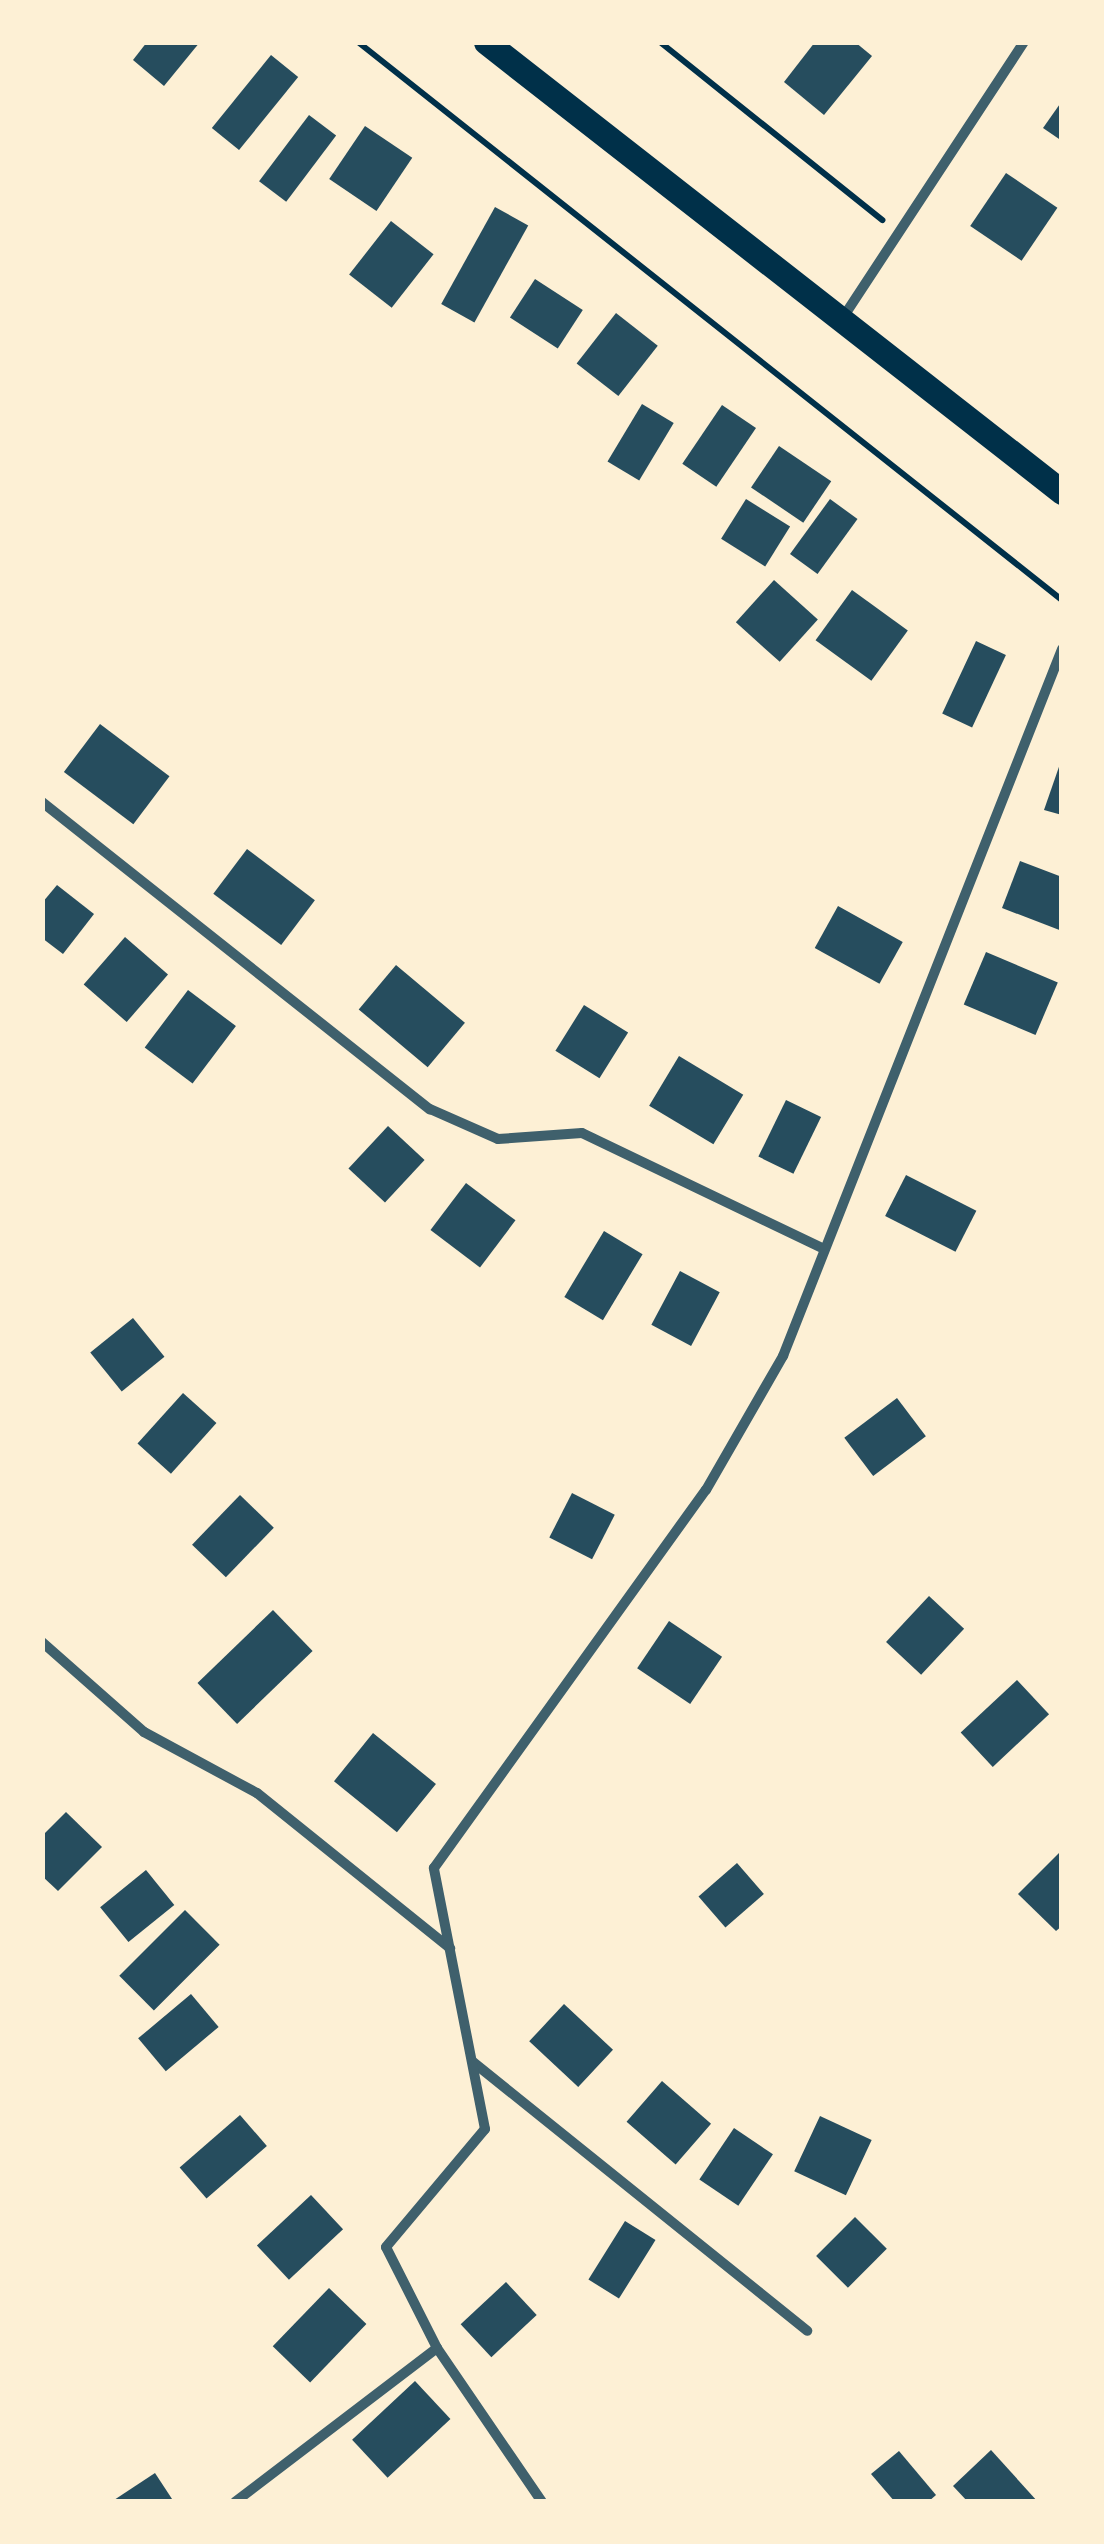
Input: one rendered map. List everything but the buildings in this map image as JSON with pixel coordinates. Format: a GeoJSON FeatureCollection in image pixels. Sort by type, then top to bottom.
{"type":"FeatureCollection","features":[{"type":"Feature","properties":{"kind":"main road"},"geometry":{"type":"LineString","coordinates":[[486,42],[1062,492]]}},
{"type":"Feature","properties":{"kind":"street"},"geometry":{"type":"LineString","coordinates":[[841,320],[1024,42]]}},
{"type":"Feature","properties":{"kind":"street"},"geometry":{"type":"LineString","coordinates":[[542,2502],[438,2348],[386,2247],[485,2129],[434,1868],[706,1490],[783,1356],[1062,649]]}},
{"type":"Feature","properties":{"kind":"street"},"geometry":{"type":"LineString","coordinates":[[42,802],[430,1109],[498,1139],[582,1132],[824,1249]]}},
{"type":"Feature","properties":{"kind":"street"},"geometry":{"type":"LineString","coordinates":[[42,1642],[144,1732],[256,1792],[450,1948]]}},
{"type":"Feature","properties":{"kind":"street"},"geometry":{"type":"LineString","coordinates":[[472,2061],[807,2330]]}},
{"type":"Feature","properties":{"kind":"street"},"geometry":{"type":"LineString","coordinates":[[234,2502],[438,2348]]}},
{"type":"Feature","properties":{"kind":"path"},"geometry":{"type":"LineString","coordinates":[[358,42],[1062,600]]}},
{"type":"Feature","properties":{"kind":"path"},"geometry":{"type":"LineString","coordinates":[[660,42],[898,233]]}}]}
